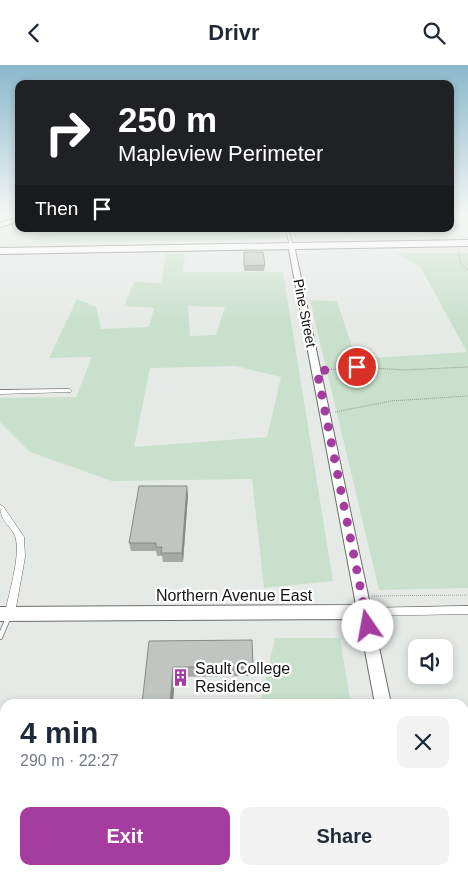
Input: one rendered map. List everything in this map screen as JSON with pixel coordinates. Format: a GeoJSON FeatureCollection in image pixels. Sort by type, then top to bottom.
{"type":"FeatureCollection","features":[{"type":"Feature","properties":{"kind":"highway"},"geometry":{"type":"LineString","coordinates":[[0,251],[79,250]]}},
{"type":"Feature","properties":{"kind":"street","name":"Pine Street"},"geometry":{"type":"LineString","coordinates":[[295,250],[382,699]]}},
{"type":"Feature","properties":{"kind":"street"},"geometry":{"type":"LineString","coordinates":[[0,392],[69,391]]}},
{"type":"Feature","properties":{"kind":"street"},"geometry":{"type":"LineString","coordinates":[[0,508],[20,537],[21,557],[5,613]]}},
{"type":"Feature","properties":{"kind":"street","name":"Northern Avenue East"},"geometry":{"type":"LineString","coordinates":[[5,613],[468,610]]}},
{"type":"Feature","properties":{"kind":"lane"},"geometry":{"type":"LineString","coordinates":[[0,637],[5,613]]}},
{"type":"Feature","properties":{"kind":"path"},"geometry":{"type":"LineString","coordinates":[[458,250],[461,265],[468,270]]}},
{"type":"Feature","properties":{"kind":"path"},"geometry":{"type":"LineString","coordinates":[[317,371],[357,367],[404,370],[468,367]]}},
{"type":"Feature","properties":{"kind":"path"},"geometry":{"type":"LineString","coordinates":[[325,412],[338,412],[391,401],[468,396]]}},
{"type":"Feature","properties":{"kind":"path"},"geometry":{"type":"LineString","coordinates":[[362,596],[468,595]]}},
{"type":"Feature","properties":{"kind":"green space"},"geometry":{"type":"Polygon","coordinates":[[[397,253],[468,253],[468,588],[379,590],[310,300],[337,301],[356,359],[467,352],[421,268],[397,253]]]}},
{"type":"Feature","properties":{"kind":"green space"},"geometry":{"type":"Polygon","coordinates":[[[166,254],[185,254],[183,272],[283,272],[333,581],[264,588],[252,479],[112,481],[30,452],[0,422],[0,398],[76,397],[92,357],[49,358],[77,299],[96,307],[101,329],[149,327],[154,308],[124,306],[134,282],[161,283],[166,254]],[[188,306],[190,336],[216,335],[225,307],[188,306]],[[236,366],[150,368],[134,447],[267,437],[281,377],[236,366]]]}},
{"type":"Feature","properties":{"kind":"green space"},"geometry":{"type":"Polygon","coordinates":[[[275,638],[340,638],[350,699],[261,699],[275,638]]]}},
{"type":"Feature","properties":{"kind":"building"},"geometry":{"type":"Polygon","coordinates":[[[244,252],[263,252],[265,265],[244,266],[244,252]]]}},
{"type":"Feature","properties":{"kind":"building"},"geometry":{"type":"Polygon","coordinates":[[[139,486],[187,486],[182,553],[161,553],[162,547],[156,547],[156,543],[129,543],[139,486]]]}},
{"type":"Feature","properties":{"kind":"building","name":"Sault College Residence"},"geometry":{"type":"Polygon","coordinates":[[[252,640],[253,667],[173,667],[170,699],[143,699],[149,641],[252,640]]]}},
{"type":"Feature","properties":{"kind":"place","name":"Sault College Residence"},"geometry":{"type":"Point","coordinates":[181,677]}},
{"type":"Feature","properties":{"kind":"route"},"geometry":{"type":"LineString","coordinates":[[357,367],[317,371],[368,626]]}}]}
